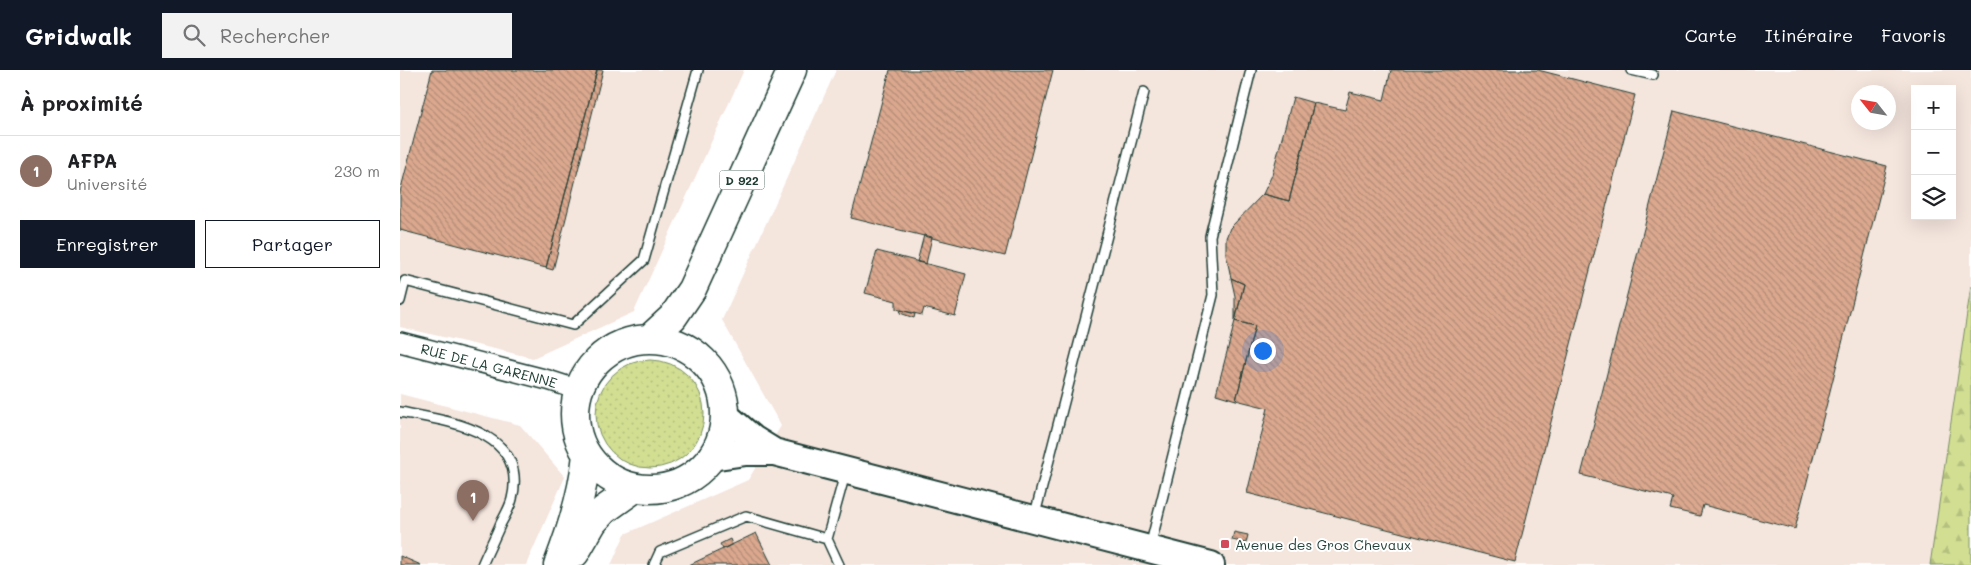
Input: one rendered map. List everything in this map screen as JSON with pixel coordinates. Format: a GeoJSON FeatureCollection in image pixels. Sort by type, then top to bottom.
{"type":"FeatureCollection","features":[{"type":"Feature","properties":{"kind":"main road","name":"D 922"},"geometry":{"type":"LineString","coordinates":[[649,339],[673,317],[692,289],[792,70]]}},
{"type":"Feature","properties":{"kind":"main road","name":"D 922"},"geometry":{"type":"LineString","coordinates":[[692,289],[691,322],[698,356]]}},
{"type":"Feature","properties":{"kind":"main road"},"geometry":{"type":"LineString","coordinates":[[649,339],[671,342],[698,356],[712,371],[724,401],[725,415],[722,432],[711,457],[695,474],[674,485],[659,488],[636,488],[608,476],[587,455],[580,442],[576,427],[576,404],[579,390],[592,367],[606,354],[623,344],[649,339]]}},
{"type":"Feature","properties":{"kind":"main road"},"geometry":{"type":"LineString","coordinates":[[558,565],[568,540],[580,498],[587,455]]}},
{"type":"Feature","properties":{"kind":"main road"},"geometry":{"type":"LineString","coordinates":[[567,565],[598,516],[620,497],[636,488]]}},
{"type":"Feature","properties":{"kind":"street","name":"RUE DE LA GARENNE"},"geometry":{"type":"LineString","coordinates":[[400,342],[548,380],[579,390]]}},
{"type":"Feature","properties":{"kind":"street"},"geometry":{"type":"LineString","coordinates":[[725,415],[754,440],[774,452]]}},
{"type":"Feature","properties":{"kind":"street"},"geometry":{"type":"LineString","coordinates":[[711,457],[746,452],[774,452],[1211,565]]}},
{"type":"Feature","properties":{"kind":"lane"},"geometry":{"type":"LineString","coordinates":[[400,301],[405,281],[573,325],[644,260],[698,70]]}},
{"type":"Feature","properties":{"kind":"lane"},"geometry":{"type":"LineString","coordinates":[[1150,549],[1213,295],[1210,236],[1251,70]]}},
{"type":"Feature","properties":{"kind":"lane"},"geometry":{"type":"LineString","coordinates":[[1631,70],[1653,75]]}},
{"type":"Feature","properties":{"kind":"lane"},"geometry":{"type":"LineString","coordinates":[[1034,519],[1144,92]]}},
{"type":"Feature","properties":{"kind":"lane"},"geometry":{"type":"LineString","coordinates":[[400,412],[463,425],[494,440],[509,460],[515,484],[512,501],[482,565]]}},
{"type":"Feature","properties":{"kind":"lane"},"geometry":{"type":"LineString","coordinates":[[839,565],[826,539],[846,470]]}},
{"type":"Feature","properties":{"kind":"lane"},"geometry":{"type":"LineString","coordinates":[[654,565],[660,552],[746,516],[826,539]]}},
{"type":"Feature","properties":{"kind":"shaded area"},"geometry":{"type":"Polygon","coordinates":[[[400,70],[744,70],[634,312],[533,358],[400,327],[400,70]]]}},
{"type":"Feature","properties":{"kind":"shaded area"},"geometry":{"type":"Polygon","coordinates":[[[836,70],[1971,70],[1971,565],[611,565],[625,534],[748,480],[781,426],[722,320],[836,70]]]}},
{"type":"Feature","properties":{"kind":"shaded area"},"geometry":{"type":"Polygon","coordinates":[[[400,394],[520,425],[565,477],[526,565],[400,565],[400,394]]]}},
{"type":"Feature","properties":{"kind":"green space"},"geometry":{"type":"Polygon","coordinates":[[[1971,286],[1971,565],[1930,565],[1971,286]]]}},
{"type":"Feature","properties":{"kind":"green space"},"geometry":{"type":"Polygon","coordinates":[[[650,360],[671,364],[688,376],[700,393],[704,414],[700,435],[688,452],[671,464],[650,468],[629,464],[612,452],[600,435],[596,414],[600,393],[612,376],[629,364],[650,360]]]}},
{"type":"Feature","properties":{"kind":"building"},"geometry":{"type":"Polygon","coordinates":[[[432,70],[597,70],[546,268],[400,230],[400,192],[432,70]]]}},
{"type":"Feature","properties":{"kind":"building"},"geometry":{"type":"Polygon","coordinates":[[[597,70],[603,70],[553,270],[546,268],[597,70]]]}},
{"type":"Feature","properties":{"kind":"building"},"geometry":{"type":"Polygon","coordinates":[[[890,70],[1053,70],[1005,256],[851,218],[890,70]]]}},
{"type":"Feature","properties":{"kind":"building"},"geometry":{"type":"Polygon","coordinates":[[[1391,70],[1538,70],[1635,95],[1515,562],[1247,493],[1268,408],[1236,400],[1255,326],[1235,321],[1244,284],[1231,278],[1226,254],[1226,238],[1230,228],[1263,194],[1289,201],[1314,103],[1345,110],[1350,92],[1384,100],[1391,70]]]}},
{"type":"Feature","properties":{"kind":"building"},"geometry":{"type":"Polygon","coordinates":[[[1293,97],[1314,103],[1289,201],[1263,194],[1272,175],[1293,97]]]}},
{"type":"Feature","properties":{"kind":"building"},"geometry":{"type":"Polygon","coordinates":[[[1674,111],[1887,166],[1795,529],[1703,505],[1700,516],[1670,509],[1673,498],[1581,475],[1674,111]]]}},
{"type":"Feature","properties":{"kind":"building"},"geometry":{"type":"Polygon","coordinates":[[[924,235],[932,237],[926,264],[917,262],[924,235]]]}},
{"type":"Feature","properties":{"kind":"building"},"geometry":{"type":"Polygon","coordinates":[[[877,251],[966,274],[955,316],[924,308],[922,315],[896,309],[896,301],[865,293],[877,251]]]}},
{"type":"Feature","properties":{"kind":"building"},"geometry":{"type":"Polygon","coordinates":[[[1231,278],[1244,284],[1235,321],[1235,296],[1231,278]]]}},
{"type":"Feature","properties":{"kind":"building"},"geometry":{"type":"Polygon","coordinates":[[[901,310],[915,314],[914,318],[900,313],[901,310]]]}},
{"type":"Feature","properties":{"kind":"building"},"geometry":{"type":"Polygon","coordinates":[[[1235,321],[1255,326],[1236,400],[1216,394],[1235,321]]]}},
{"type":"Feature","properties":{"kind":"building"},"geometry":{"type":"Polygon","coordinates":[[[1234,532],[1248,535],[1246,543],[1232,540],[1234,532]]]}},
{"type":"Feature","properties":{"kind":"building"},"geometry":{"type":"Polygon","coordinates":[[[756,533],[772,565],[689,565],[723,549],[756,533]]]}},
{"type":"Feature","properties":{"kind":"building"},"geometry":{"type":"Polygon","coordinates":[[[730,539],[732,544],[723,549],[720,544],[730,539]]]}},
{"type":"Feature","properties":{"kind":"building"},"geometry":{"type":"Polygon","coordinates":[[[400,556],[421,565],[400,565],[400,556]]]}},
{"type":"Feature","properties":{"kind":"place","name":"AFPA"},"geometry":{"type":"Point","coordinates":[473,521]}},
{"type":"Feature","properties":{"kind":"place","name":"Avenue des Gros Chevaux"},"geometry":{"type":"Point","coordinates":[1225,544]}}]}
